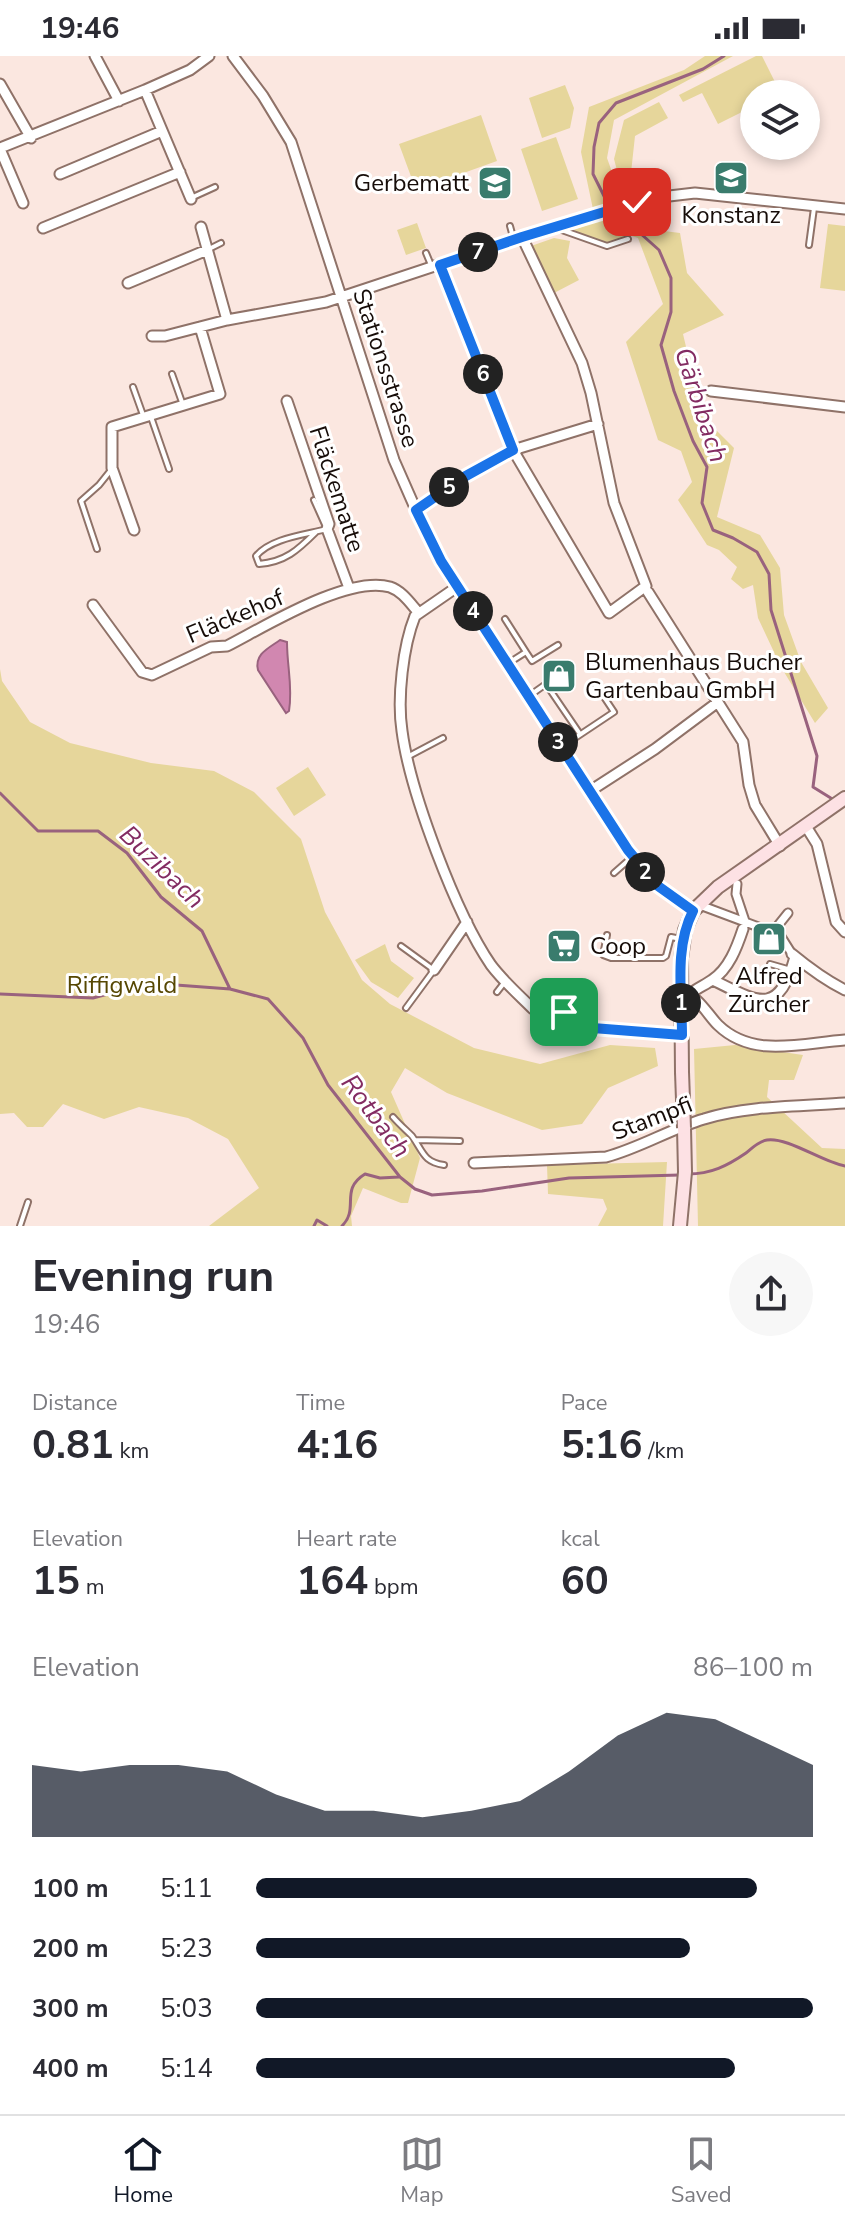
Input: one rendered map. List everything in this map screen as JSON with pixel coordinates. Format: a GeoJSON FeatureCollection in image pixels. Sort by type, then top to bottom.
{"type":"FeatureCollection","features":[{"type":"Feature","properties":{"kind":"main road"},"geometry":{"type":"LineString","coordinates":[[680,1226],[685,1172],[682,1040],[686,993],[683,940],[714,890],[807,828],[845,798]]}},
{"type":"Feature","properties":{"kind":"street"},"geometry":{"type":"LineString","coordinates":[[95,56],[119,101]]}},
{"type":"Feature","properties":{"kind":"street","name":"Stationsstrasse"},"geometry":{"type":"LineString","coordinates":[[233,56],[263,96],[291,142],[394,460],[441,561],[633,856],[658,886],[705,909]]}},
{"type":"Feature","properties":{"kind":"street"},"geometry":{"type":"LineString","coordinates":[[23,203],[0,149],[145,90],[203,58]]}},
{"type":"Feature","properties":{"kind":"street"},"geometry":{"type":"LineString","coordinates":[[0,84],[31,138]]}},
{"type":"Feature","properties":{"kind":"street"},"geometry":{"type":"LineString","coordinates":[[145,90],[191,199]]}},
{"type":"Feature","properties":{"kind":"street"},"geometry":{"type":"LineString","coordinates":[[60,174],[162,131]]}},
{"type":"Feature","properties":{"kind":"street"},"geometry":{"type":"LineString","coordinates":[[43,228],[180,172]]}},
{"type":"Feature","properties":{"kind":"street"},"geometry":{"type":"LineString","coordinates":[[152,336],[343,297],[518,238],[652,198],[695,193],[845,209]]}},
{"type":"Feature","properties":{"kind":"street"},"geometry":{"type":"LineString","coordinates":[[201,227],[227,320]]}},
{"type":"Feature","properties":{"kind":"street"},"geometry":{"type":"LineString","coordinates":[[518,238],[582,363],[614,503],[647,589],[743,742],[755,805],[780,846]]}},
{"type":"Feature","properties":{"kind":"street"},"geometry":{"type":"LineString","coordinates":[[128,283],[207,250]]}},
{"type":"Feature","properties":{"kind":"street"},"geometry":{"type":"LineString","coordinates":[[436,267],[513,450],[609,613],[647,589]]}},
{"type":"Feature","properties":{"kind":"street"},"geometry":{"type":"LineString","coordinates":[[134,530],[112,468],[112,427],[220,394],[200,327]]}},
{"type":"Feature","properties":{"kind":"street"},"geometry":{"type":"LineString","coordinates":[[711,391],[845,407]]}},
{"type":"Feature","properties":{"kind":"street","name":"Fläckematte"},"geometry":{"type":"LineString","coordinates":[[287,401],[329,524],[321,531],[349,588]]}},
{"type":"Feature","properties":{"kind":"street"},"geometry":{"type":"LineString","coordinates":[[416,510],[464,477],[513,450],[598,424]]}},
{"type":"Feature","properties":{"kind":"street","name":"Fläckehof"},"geometry":{"type":"LineString","coordinates":[[93,605],[142,672],[152,675],[211,647],[227,646],[349,588],[373,585],[390,587],[418,612]]}},
{"type":"Feature","properties":{"kind":"street"},"geometry":{"type":"LineString","coordinates":[[457,587],[418,612],[408,639],[401,693],[402,731],[436,848],[467,922],[491,965],[533,1009]]}},
{"type":"Feature","properties":{"kind":"street"},"geometry":{"type":"LineString","coordinates":[[590,791],[655,749],[718,702]]}},
{"type":"Feature","properties":{"kind":"street"},"geometry":{"type":"LineString","coordinates":[[807,828],[817,844],[836,922],[845,932]]}},
{"type":"Feature","properties":{"kind":"street"},"geometry":{"type":"LineString","coordinates":[[734,887],[745,927],[727,965],[713,980],[686,993],[720,1027],[741,1041],[763,1047],[845,1040]]}},
{"type":"Feature","properties":{"kind":"street"},"geometry":{"type":"LineString","coordinates":[[705,909],[745,927],[780,935],[793,956],[808,965],[816,975],[845,990]]}},
{"type":"Feature","properties":{"kind":"street"},"geometry":{"type":"LineString","coordinates":[[772,933],[788,913]]}},
{"type":"Feature","properties":{"kind":"street"},"geometry":{"type":"LineString","coordinates":[[434,970],[467,922]]}},
{"type":"Feature","properties":{"kind":"street"},"geometry":{"type":"LineString","coordinates":[[713,980],[741,994],[770,999],[784,989],[792,970],[793,956]]}},
{"type":"Feature","properties":{"kind":"street"},"geometry":{"type":"LineString","coordinates":[[580,1027],[682,1040]]}},
{"type":"Feature","properties":{"kind":"street","name":"Stampfi"},"geometry":{"type":"LineString","coordinates":[[472,1163],[606,1157],[626,1152],[707,1118],[765,1109],[845,1103]]}},
{"type":"Feature","properties":{"kind":"lane"},"geometry":{"type":"LineString","coordinates":[[191,199],[215,187]]}},
{"type":"Feature","properties":{"kind":"lane"},"geometry":{"type":"LineString","coordinates":[[809,245],[814,206]]}},
{"type":"Feature","properties":{"kind":"lane"},"geometry":{"type":"LineString","coordinates":[[510,226],[518,238]]}},
{"type":"Feature","properties":{"kind":"lane"},"geometry":{"type":"LineString","coordinates":[[557,226],[560,231],[607,246],[628,239]]}},
{"type":"Feature","properties":{"kind":"lane"},"geometry":{"type":"LineString","coordinates":[[207,250],[221,243]]}},
{"type":"Feature","properties":{"kind":"lane"},"geometry":{"type":"LineString","coordinates":[[426,253],[436,267]]}},
{"type":"Feature","properties":{"kind":"lane"},"geometry":{"type":"LineString","coordinates":[[172,374],[183,405]]}},
{"type":"Feature","properties":{"kind":"lane"},"geometry":{"type":"LineString","coordinates":[[133,387],[169,469]]}},
{"type":"Feature","properties":{"kind":"lane"},"geometry":{"type":"LineString","coordinates":[[97,549],[81,501],[112,468]]}},
{"type":"Feature","properties":{"kind":"lane"},"geometry":{"type":"LineString","coordinates":[[314,500],[321,531]]}},
{"type":"Feature","properties":{"kind":"lane"},"geometry":{"type":"LineString","coordinates":[[321,531],[295,553],[275,563],[259,564],[256,556],[264,547],[321,531]]}},
{"type":"Feature","properties":{"kind":"lane"},"geometry":{"type":"LineString","coordinates":[[505,619],[532,661],[558,645]]}},
{"type":"Feature","properties":{"kind":"lane"},"geometry":{"type":"LineString","coordinates":[[507,664],[526,652]]}},
{"type":"Feature","properties":{"kind":"lane"},"geometry":{"type":"LineString","coordinates":[[528,696],[546,684],[580,734]]}},
{"type":"Feature","properties":{"kind":"lane"},"geometry":{"type":"LineString","coordinates":[[561,747],[614,712],[596,685]]}},
{"type":"Feature","properties":{"kind":"lane"},"geometry":{"type":"LineString","coordinates":[[407,756],[443,738]]}},
{"type":"Feature","properties":{"kind":"lane"},"geometry":{"type":"LineString","coordinates":[[614,873],[633,856]]}},
{"type":"Feature","properties":{"kind":"lane"},"geometry":{"type":"LineString","coordinates":[[607,935],[603,955],[611,958],[663,958],[671,937],[683,940]]}},
{"type":"Feature","properties":{"kind":"lane"},"geometry":{"type":"LineString","coordinates":[[401,946],[434,970],[406,1008]]}},
{"type":"Feature","properties":{"kind":"lane"},"geometry":{"type":"LineString","coordinates":[[770,964],[792,970]]}},
{"type":"Feature","properties":{"kind":"lane"},"geometry":{"type":"LineString","coordinates":[[497,992],[505,981]]}},
{"type":"Feature","properties":{"kind":"lane"},"geometry":{"type":"LineString","coordinates":[[560,991],[564,1012],[571,1022],[580,1027]]}},
{"type":"Feature","properties":{"kind":"lane"},"geometry":{"type":"LineString","coordinates":[[393,1117],[415,1140],[424,1158],[444,1165]]}},
{"type":"Feature","properties":{"kind":"lane"},"geometry":{"type":"LineString","coordinates":[[415,1140],[460,1141]]}},
{"type":"Feature","properties":{"kind":"lane"},"geometry":{"type":"LineString","coordinates":[[20,1226],[28,1202]]}},
{"type":"Feature","properties":{"kind":"green space"},"geometry":{"type":"Polygon","coordinates":[[[705,56],[733,56],[614,120],[607,158],[623,203],[594,214],[581,152],[589,107],[684,70],[705,56]]]}},
{"type":"Feature","properties":{"kind":"green space"},"geometry":{"type":"Polygon","coordinates":[[[756,56],[762,56],[774,80],[740,80],[740,113],[718,124],[702,93],[683,102],[679,95],[756,56]]]}},
{"type":"Feature","properties":{"kind":"green space"},"geometry":{"type":"Polygon","coordinates":[[[565,85],[574,108],[570,128],[542,138],[529,98],[565,85]]]}},
{"type":"Feature","properties":{"kind":"green space"},"geometry":{"type":"Polygon","coordinates":[[[659,102],[668,118],[635,136],[630,182],[619,178],[614,159],[624,120],[659,102]]]}},
{"type":"Feature","properties":{"kind":"green space"},"geometry":{"type":"Polygon","coordinates":[[[481,115],[497,161],[416,190],[399,144],[481,115]]]}},
{"type":"Feature","properties":{"kind":"green space"},"geometry":{"type":"Polygon","coordinates":[[[556,137],[578,199],[542,211],[521,149],[556,137]]]}},
{"type":"Feature","properties":{"kind":"green space"},"geometry":{"type":"Polygon","coordinates":[[[641,206],[664,231],[680,233],[687,273],[724,315],[683,334],[692,372],[696,410],[734,448],[717,517],[760,535],[780,568],[784,615],[801,662],[828,708],[815,723],[781,667],[758,618],[753,585],[743,589],[731,579],[737,567],[719,550],[707,545],[678,500],[692,482],[681,451],[658,440],[626,342],[663,304],[638,238],[632,236],[607,246],[573,230],[641,206]]]}},
{"type":"Feature","properties":{"kind":"green space"},"geometry":{"type":"Polygon","coordinates":[[[417,223],[426,248],[406,255],[397,230],[417,223]]]}},
{"type":"Feature","properties":{"kind":"green space"},"geometry":{"type":"Polygon","coordinates":[[[828,224],[845,226],[845,291],[820,288],[828,224]]]}},
{"type":"Feature","properties":{"kind":"green space"},"geometry":{"type":"Polygon","coordinates":[[[554,238],[570,241],[567,258],[579,280],[554,293],[531,246],[554,238]]]}},
{"type":"Feature","properties":{"kind":"green space","name":"Riffigwald"},"geometry":{"type":"Polygon","coordinates":[[[0,669],[2,681],[30,722],[70,743],[151,763],[214,771],[254,792],[301,839],[325,912],[362,980],[390,1004],[474,1048],[540,1064],[610,1045],[655,1048],[658,1066],[608,1088],[582,1124],[542,1130],[447,1093],[405,1068],[391,1092],[420,1158],[408,1203],[363,1188],[351,1216],[352,1226],[209,1226],[259,1188],[228,1139],[188,1118],[139,1107],[104,1119],[63,1104],[43,1127],[27,1127],[14,1113],[0,1114],[0,669]]]}},
{"type":"Feature","properties":{"kind":"green space"},"geometry":{"type":"Polygon","coordinates":[[[308,767],[326,795],[294,816],[276,788],[308,767]]]}},
{"type":"Feature","properties":{"kind":"green space"},"geometry":{"type":"Polygon","coordinates":[[[385,944],[391,961],[414,978],[398,998],[371,982],[355,960],[385,944]]]}},
{"type":"Feature","properties":{"kind":"green space"},"geometry":{"type":"Polygon","coordinates":[[[735,1045],[803,1055],[794,1080],[769,1080],[767,1097],[822,1148],[845,1149],[845,1226],[698,1226],[694,1049],[735,1045]]]}},
{"type":"Feature","properties":{"kind":"green space"},"geometry":{"type":"Polygon","coordinates":[[[667,1162],[663,1226],[598,1226],[607,1209],[603,1199],[548,1194],[547,1165],[667,1162]]]}},
{"type":"Feature","properties":{"kind":"shaded area"},"geometry":{"type":"Polygon","coordinates":[[[280,640],[287,642],[290,694],[289,711],[286,713],[257,664],[263,652],[280,640]]]}},
{"type":"Feature","properties":{"kind":"waterway"},"geometry":{"type":"LineString","coordinates":[[606,200],[593,174],[599,123],[616,103],[703,69],[724,56]]}},
{"type":"Feature","properties":{"kind":"waterway","name":"Gärbibach"},"geometry":{"type":"LineString","coordinates":[[622,217],[659,250],[671,278],[671,312],[661,345],[674,391],[693,441],[707,467],[702,503],[713,530],[757,552],[769,574],[771,610],[817,756],[813,787],[834,800]]}},
{"type":"Feature","properties":{"kind":"waterway","name":"Buzibach"},"geometry":{"type":"LineString","coordinates":[[0,793],[38,831],[98,831],[127,853],[161,897],[202,931],[230,989]]}},
{"type":"Feature","properties":{"kind":"waterway","name":"Rotbach"},"geometry":{"type":"LineString","coordinates":[[0,994],[93,998],[149,983],[230,989],[268,999],[303,1038],[328,1085],[400,1177],[415,1189],[432,1195],[569,1178],[680,1175]]}},
{"type":"Feature","properties":{"kind":"waterway","name":"Rotbach"},"geometry":{"type":"LineString","coordinates":[[688,1174],[718,1168],[767,1140],[785,1142],[845,1166]]}},
{"type":"Feature","properties":{"kind":"waterway"},"geometry":{"type":"LineString","coordinates":[[342,1226],[350,1213],[351,1193],[357,1180],[365,1174],[380,1178],[399,1177]]}},
{"type":"Feature","properties":{"kind":"waterway"},"geometry":{"type":"LineString","coordinates":[[314,1226],[317,1220],[327,1226]]}},
{"type":"Feature","properties":{"kind":"place","name":"Konstanz"},"geometry":{"type":"Point","coordinates":[731,178]}},
{"type":"Feature","properties":{"kind":"place","name":"Gerbematt"},"geometry":{"type":"Point","coordinates":[495,183]}},
{"type":"Feature","properties":{"kind":"place","name":"Blumenhaus Bucher Gartenbau GmbH"},"geometry":{"type":"Point","coordinates":[559,676]}},
{"type":"Feature","properties":{"kind":"place","name":"Alfred Zürcher"},"geometry":{"type":"Point","coordinates":[769,939]}},
{"type":"Feature","properties":{"kind":"place","name":"Coop"},"geometry":{"type":"Point","coordinates":[564,946]}},
{"type":"Feature","properties":{"kind":"route"},"geometry":{"type":"LineString","coordinates":[[564,1012],[571,1022],[589,1029],[682,1035],[681,952],[693,911],[658,886],[628,850],[441,561],[416,510],[464,477],[513,450],[440,265],[637,202]]}}]}
